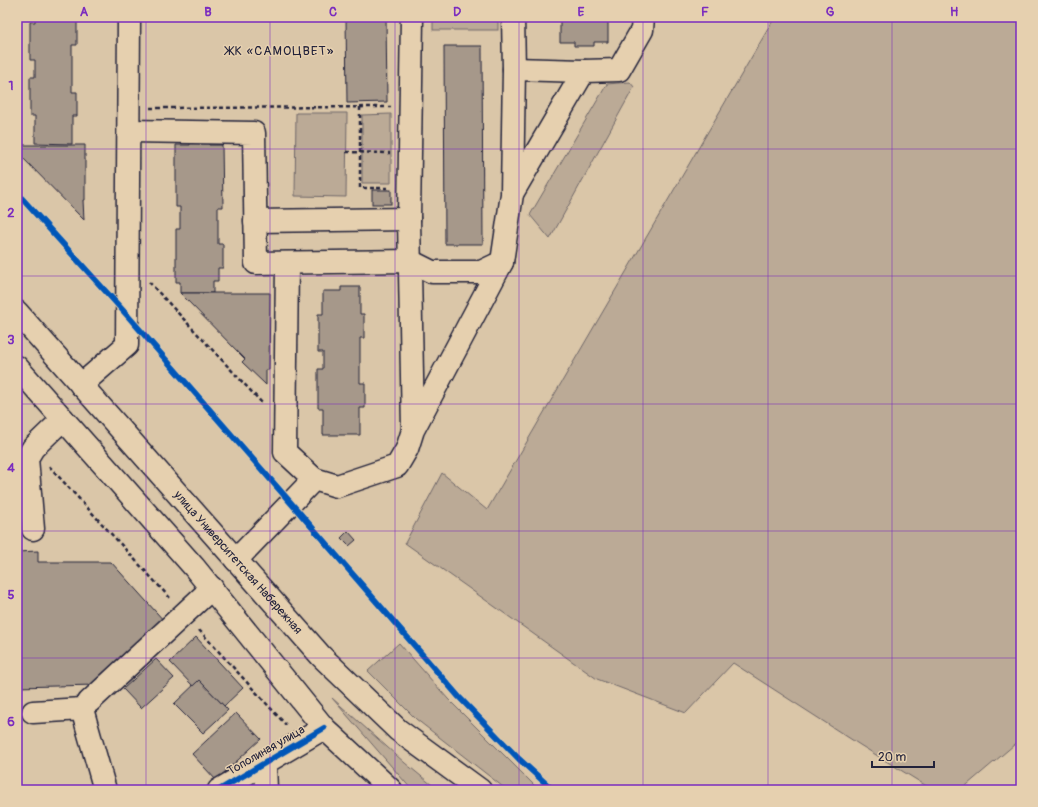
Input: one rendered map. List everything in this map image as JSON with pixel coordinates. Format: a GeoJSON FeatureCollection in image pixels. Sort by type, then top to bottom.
{"type":"FeatureCollection","features":[{"type":"Feature","properties":{"kind":"main road"},"geometry":{"type":"LineString","coordinates":[[82,385],[127,345],[129,17]]}},
{"type":"Feature","properties":{"kind":"main road"},"geometry":{"type":"LineString","coordinates":[[412,17],[409,219],[413,430]]}},
{"type":"Feature","properties":{"kind":"main road"},"geometry":{"type":"LineString","coordinates":[[287,263],[285,452],[314,479],[337,486],[397,466],[408,449],[413,430],[502,262],[512,194],[514,69],[513,17]]}},
{"type":"Feature","properties":{"kind":"main road"},"geometry":{"type":"LineString","coordinates":[[514,69],[584,71],[619,70],[642,30],[643,17]]}},
{"type":"Feature","properties":{"kind":"main road"},"geometry":{"type":"LineString","coordinates":[[512,194],[584,71]]}},
{"type":"Feature","properties":{"kind":"main road"},"geometry":{"type":"LineString","coordinates":[[129,131],[254,133],[256,263],[410,261],[432,272],[481,272],[502,262]]}},
{"type":"Feature","properties":{"kind":"main road"},"geometry":{"type":"LineString","coordinates":[[255,221],[409,219]]}},
{"type":"Feature","properties":{"kind":"main road","name":"улица Университетская Набережная"},"geometry":{"type":"LineString","coordinates":[[17,312],[322,656],[398,730],[480,790]]}},
{"type":"Feature","properties":{"kind":"main road"},"geometry":{"type":"LineString","coordinates":[[17,367],[212,588],[324,728],[391,790]]}},
{"type":"Feature","properties":{"kind":"main road"},"geometry":{"type":"LineString","coordinates":[[33,529],[27,458],[33,448],[63,419]]}},
{"type":"Feature","properties":{"kind":"main road"},"geometry":{"type":"LineString","coordinates":[[236,560],[314,479]]}},
{"type":"Feature","properties":{"kind":"main road"},"geometry":{"type":"LineString","coordinates":[[89,702],[212,588]]}},
{"type":"Feature","properties":{"kind":"main road"},"geometry":{"type":"LineString","coordinates":[[33,712],[82,709],[105,790]]}},
{"type":"Feature","properties":{"kind":"main road","name":"Тополиная улица"},"geometry":{"type":"LineString","coordinates":[[219,790],[324,728]]}},
{"type":"Feature","properties":{"kind":"main road"},"geometry":{"type":"LineString","coordinates":[[265,764],[266,790]]}},
{"type":"Feature","properties":{"kind":"path"},"geometry":{"type":"LineString","coordinates":[[360,107],[360,188],[409,188]]}},
{"type":"Feature","properties":{"kind":"path"},"geometry":{"type":"LineString","coordinates":[[129,108],[411,107]]}},
{"type":"Feature","properties":{"kind":"path"},"geometry":{"type":"LineString","coordinates":[[346,152],[410,153]]}},
{"type":"Feature","properties":{"kind":"path"},"geometry":{"type":"LineString","coordinates":[[128,260],[264,404]]}},
{"type":"Feature","properties":{"kind":"path"},"geometry":{"type":"LineString","coordinates":[[33,448],[302,742]]}},
{"type":"Feature","properties":{"kind":"shaded area"},"geometry":{"type":"Polygon","coordinates":[[[433,17],[498,17],[498,30],[433,30],[433,17]]]}},
{"type":"Feature","properties":{"kind":"shaded area"},"geometry":{"type":"Polygon","coordinates":[[[775,17],[1021,17],[1021,739],[961,790],[933,790],[733,663],[686,713],[597,679],[405,543],[442,473],[487,510],[775,17]]]}},
{"type":"Feature","properties":{"kind":"shaded area"},"geometry":{"type":"Polygon","coordinates":[[[630,82],[634,87],[550,239],[530,215],[607,84],[630,82]]]}},
{"type":"Feature","properties":{"kind":"shaded area"},"geometry":{"type":"Polygon","coordinates":[[[296,113],[347,113],[346,197],[295,196],[296,113]]]}},
{"type":"Feature","properties":{"kind":"shaded area"},"geometry":{"type":"Polygon","coordinates":[[[391,114],[391,183],[362,183],[362,115],[391,114]]]}},
{"type":"Feature","properties":{"kind":"shaded area"},"geometry":{"type":"Polygon","coordinates":[[[399,643],[448,699],[539,790],[507,790],[416,719],[368,671],[399,643]]]}},
{"type":"Feature","properties":{"kind":"shaded area"},"geometry":{"type":"Polygon","coordinates":[[[332,698],[405,763],[438,790],[412,790],[332,698]]]}},
{"type":"Feature","properties":{"kind":"building"},"geometry":{"type":"Polygon","coordinates":[[[35,17],[72,17],[72,21],[77,21],[77,45],[72,45],[72,92],[77,92],[77,116],[72,116],[72,144],[35,143],[35,116],[30,116],[30,77],[35,77],[35,60],[30,60],[30,22],[35,22],[35,17]]]}},
{"type":"Feature","properties":{"kind":"building"},"geometry":{"type":"Polygon","coordinates":[[[346,17],[386,17],[387,102],[347,103],[346,17]]]}},
{"type":"Feature","properties":{"kind":"building"},"geometry":{"type":"Polygon","coordinates":[[[560,17],[608,17],[608,42],[594,42],[594,46],[574,46],[574,42],[560,42],[560,17]]]}},
{"type":"Feature","properties":{"kind":"building"},"geometry":{"type":"Polygon","coordinates":[[[444,46],[482,46],[483,244],[445,244],[444,46]]]}},
{"type":"Feature","properties":{"kind":"building"},"geometry":{"type":"Polygon","coordinates":[[[190,141],[209,141],[209,145],[222,145],[223,207],[218,207],[218,244],[223,244],[223,268],[218,268],[218,281],[213,281],[213,293],[180,293],[180,282],[176,282],[176,229],[180,229],[180,207],[176,207],[176,145],[190,145],[190,141]]]}},
{"type":"Feature","properties":{"kind":"building"},"geometry":{"type":"Polygon","coordinates":[[[17,145],[85,145],[85,200],[83,200],[84,220],[17,152],[17,145]]]}},
{"type":"Feature","properties":{"kind":"building"},"geometry":{"type":"Polygon","coordinates":[[[372,190],[391,190],[391,204],[372,204],[372,190]]]}},
{"type":"Feature","properties":{"kind":"building"},"geometry":{"type":"Polygon","coordinates":[[[341,287],[360,287],[360,314],[364,314],[364,338],[360,338],[360,383],[365,383],[365,408],[360,408],[360,435],[323,435],[323,408],[318,408],[318,369],[323,369],[323,352],[318,352],[318,314],[323,314],[323,291],[341,291],[341,287]]]}},
{"type":"Feature","properties":{"kind":"building"},"geometry":{"type":"Polygon","coordinates":[[[180,293],[270,293],[269,370],[266,370],[266,385],[242,362],[245,359],[180,293]]]}},
{"type":"Feature","properties":{"kind":"building"},"geometry":{"type":"Polygon","coordinates":[[[348,531],[356,540],[349,546],[341,538],[348,531]]]}},
{"type":"Feature","properties":{"kind":"building"},"geometry":{"type":"Polygon","coordinates":[[[38,551],[38,562],[111,562],[165,622],[95,685],[17,687],[17,552],[38,551]]]}},
{"type":"Feature","properties":{"kind":"building"},"geometry":{"type":"Polygon","coordinates":[[[196,637],[243,688],[224,706],[199,680],[193,686],[170,662],[196,637]]]}},
{"type":"Feature","properties":{"kind":"building"},"geometry":{"type":"Polygon","coordinates":[[[156,659],[174,678],[141,708],[123,689],[156,659]]]}},
{"type":"Feature","properties":{"kind":"building"},"geometry":{"type":"Polygon","coordinates":[[[199,680],[228,710],[203,733],[174,704],[199,680]]]}},
{"type":"Feature","properties":{"kind":"building"},"geometry":{"type":"Polygon","coordinates":[[[236,713],[261,739],[216,780],[192,754],[236,713]]]}},
{"type":"Feature","properties":{"kind":"cycle path"},"geometry":{"type":"LineString","coordinates":[[17,193],[127,315],[459,697],[519,759],[553,790]]}},
{"type":"Feature","properties":{"kind":"cycle path"},"geometry":{"type":"LineString","coordinates":[[219,790],[324,728]]}},
{"type":"Feature","properties":{"kind":"district","name":"ЖК «САМОЦВЕТ»"},"geometry":{"type":"Point","coordinates":[280,50]}}]}
